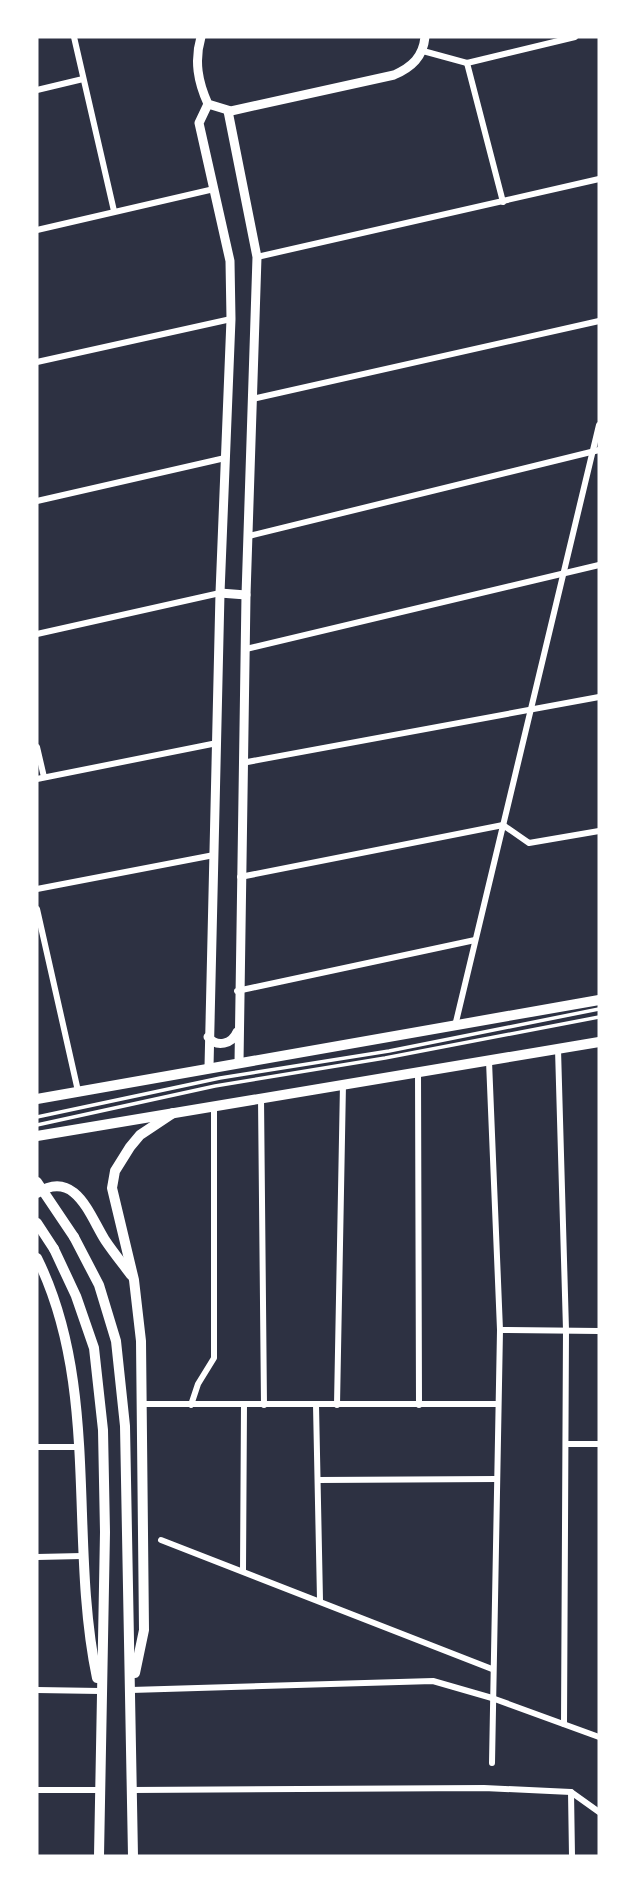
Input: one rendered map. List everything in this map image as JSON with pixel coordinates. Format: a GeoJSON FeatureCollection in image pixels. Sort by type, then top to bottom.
{"type":"FeatureCollection","features":[{"type":"Feature","properties":{"kind":"highway"},"geometry":{"type":"LineString","coordinates":[[131,1690],[144,1630],[144,1404],[135,1280],[112,1188],[115,1171],[140,1135],[173,1113]]}},
{"type":"Feature","properties":{"kind":"highway"},"geometry":{"type":"LineString","coordinates":[[37,1193],[53,1186],[70,1188],[84,1200],[105,1239],[135,1280]]}},
{"type":"Feature","properties":{"kind":"highway"},"geometry":{"type":"LineString","coordinates":[[74,1237],[99,1285],[120,1360],[134,1856]]}},
{"type":"Feature","properties":{"kind":"highway"},"geometry":{"type":"LineString","coordinates":[[54,1249],[76,1296],[97,1366],[103,1430],[105,1532],[99,1856]]}},
{"type":"Feature","properties":{"kind":"highway"},"geometry":{"type":"LineString","coordinates":[[37,1258],[62,1318],[69,1354],[78,1447],[82,1556],[89,1639],[100,1691]]}},
{"type":"Feature","properties":{"kind":"main road"},"geometry":{"type":"LineString","coordinates":[[201,37],[197,68],[208,104],[199,123],[230,261],[231,318],[220,593],[209,1068]]}},
{"type":"Feature","properties":{"kind":"main road"},"geometry":{"type":"LineString","coordinates":[[208,104],[228,111],[394,75],[414,63],[423,51],[425,37]]}},
{"type":"Feature","properties":{"kind":"main road"},"geometry":{"type":"LineString","coordinates":[[228,111],[257,257],[242,763],[237,990],[239,1063]]}},
{"type":"Feature","properties":{"kind":"main road"},"geometry":{"type":"LineString","coordinates":[[220,593],[246,595]]}},
{"type":"Feature","properties":{"kind":"main road"},"geometry":{"type":"LineString","coordinates":[[37,1099],[599,1000]]}},
{"type":"Feature","properties":{"kind":"main road"},"geometry":{"type":"LineString","coordinates":[[208,1037],[214,1042],[223,1043],[232,1040],[237,1032]]}},
{"type":"Feature","properties":{"kind":"main road"},"geometry":{"type":"LineString","coordinates":[[37,1136],[599,1042]]}},
{"type":"Feature","properties":{"kind":"main road"},"geometry":{"type":"LineString","coordinates":[[37,1182],[74,1237]]}},
{"type":"Feature","properties":{"kind":"main road"},"geometry":{"type":"LineString","coordinates":[[37,1223],[54,1249]]}},
{"type":"Feature","properties":{"kind":"street"},"geometry":{"type":"LineString","coordinates":[[74,37],[114,211]]}},
{"type":"Feature","properties":{"kind":"street"},"geometry":{"type":"LineString","coordinates":[[423,51],[467,62],[575,37]]}},
{"type":"Feature","properties":{"kind":"street"},"geometry":{"type":"LineString","coordinates":[[467,62],[503,202]]}},
{"type":"Feature","properties":{"kind":"street"},"geometry":{"type":"LineString","coordinates":[[37,90],[83,79]]}},
{"type":"Feature","properties":{"kind":"street"},"geometry":{"type":"LineString","coordinates":[[257,257],[599,179]]}},
{"type":"Feature","properties":{"kind":"street"},"geometry":{"type":"LineString","coordinates":[[37,230],[214,189]]}},
{"type":"Feature","properties":{"kind":"street"},"geometry":{"type":"LineString","coordinates":[[37,362],[231,318]]}},
{"type":"Feature","properties":{"kind":"street"},"geometry":{"type":"LineString","coordinates":[[252,399],[599,321]]}},
{"type":"Feature","properties":{"kind":"street"},"geometry":{"type":"LineString","coordinates":[[455,1026],[563,575],[596,452],[599,425]]}},
{"type":"Feature","properties":{"kind":"street"},"geometry":{"type":"LineString","coordinates":[[249,536],[596,452]]}},
{"type":"Feature","properties":{"kind":"street"},"geometry":{"type":"LineString","coordinates":[[37,501],[225,458]]}},
{"type":"Feature","properties":{"kind":"street"},"geometry":{"type":"LineString","coordinates":[[246,649],[599,565]]}},
{"type":"Feature","properties":{"kind":"street"},"geometry":{"type":"LineString","coordinates":[[37,634],[220,593]]}},
{"type":"Feature","properties":{"kind":"street"},"geometry":{"type":"LineString","coordinates":[[242,763],[599,697]]}},
{"type":"Feature","properties":{"kind":"street"},"geometry":{"type":"LineString","coordinates":[[37,747],[40,778],[217,743]]}},
{"type":"Feature","properties":{"kind":"street"},"geometry":{"type":"LineString","coordinates":[[240,877],[503,825],[529,843],[599,831]]}},
{"type":"Feature","properties":{"kind":"street"},"geometry":{"type":"LineString","coordinates":[[37,890],[214,855]]}},
{"type":"Feature","properties":{"kind":"street"},"geometry":{"type":"LineString","coordinates":[[37,909],[78,1091]]}},
{"type":"Feature","properties":{"kind":"street"},"geometry":{"type":"LineString","coordinates":[[237,990],[475,940]]}},
{"type":"Feature","properties":{"kind":"street"},"geometry":{"type":"LineString","coordinates":[[558,1049],[566,1330],[564,1724]]}},
{"type":"Feature","properties":{"kind":"street"},"geometry":{"type":"LineString","coordinates":[[489,1061],[500,1330],[492,1763]]}},
{"type":"Feature","properties":{"kind":"street"},"geometry":{"type":"LineString","coordinates":[[418,1072],[419,1405]]}},
{"type":"Feature","properties":{"kind":"street"},"geometry":{"type":"LineString","coordinates":[[337,1405],[343,1084]]}},
{"type":"Feature","properties":{"kind":"street"},"geometry":{"type":"LineString","coordinates":[[261,1098],[264,1405]]}},
{"type":"Feature","properties":{"kind":"street"},"geometry":{"type":"LineString","coordinates":[[191,1405],[198,1384],[214,1358],[214,1106]]}},
{"type":"Feature","properties":{"kind":"street"},"geometry":{"type":"LineString","coordinates":[[500,1330],[599,1331]]}},
{"type":"Feature","properties":{"kind":"street"},"geometry":{"type":"LineString","coordinates":[[144,1404],[498,1404]]}},
{"type":"Feature","properties":{"kind":"street"},"geometry":{"type":"LineString","coordinates":[[243,1571],[244,1404]]}},
{"type":"Feature","properties":{"kind":"street"},"geometry":{"type":"LineString","coordinates":[[316,1405],[320,1600]]}},
{"type":"Feature","properties":{"kind":"street"},"geometry":{"type":"LineString","coordinates":[[567,1444],[599,1444]]}},
{"type":"Feature","properties":{"kind":"street"},"geometry":{"type":"LineString","coordinates":[[37,1447],[78,1447]]}},
{"type":"Feature","properties":{"kind":"street"},"geometry":{"type":"LineString","coordinates":[[318,1480],[497,1479]]}},
{"type":"Feature","properties":{"kind":"street"},"geometry":{"type":"LineString","coordinates":[[161,1540],[492,1669]]}},
{"type":"Feature","properties":{"kind":"street"},"geometry":{"type":"LineString","coordinates":[[37,1557],[82,1556]]}},
{"type":"Feature","properties":{"kind":"street"},"geometry":{"type":"LineString","coordinates":[[131,1690],[433,1681],[492,1698],[599,1737]]}},
{"type":"Feature","properties":{"kind":"street"},"geometry":{"type":"LineString","coordinates":[[37,1690],[100,1691]]}},
{"type":"Feature","properties":{"kind":"street"},"geometry":{"type":"LineString","coordinates":[[131,1790],[484,1788],[571,1792],[599,1812]]}},
{"type":"Feature","properties":{"kind":"street"},"geometry":{"type":"LineString","coordinates":[[37,1790],[99,1790]]}},
{"type":"Feature","properties":{"kind":"street"},"geometry":{"type":"LineString","coordinates":[[571,1792],[572,1856]]}},
{"type":"Feature","properties":{"kind":"lane"},"geometry":{"type":"LineString","coordinates":[[37,1116],[220,1078],[389,1051],[599,1010]]}},
{"type":"Feature","properties":{"kind":"lane"},"geometry":{"type":"LineString","coordinates":[[37,1125],[215,1086],[385,1058],[599,1017]]}}]}
